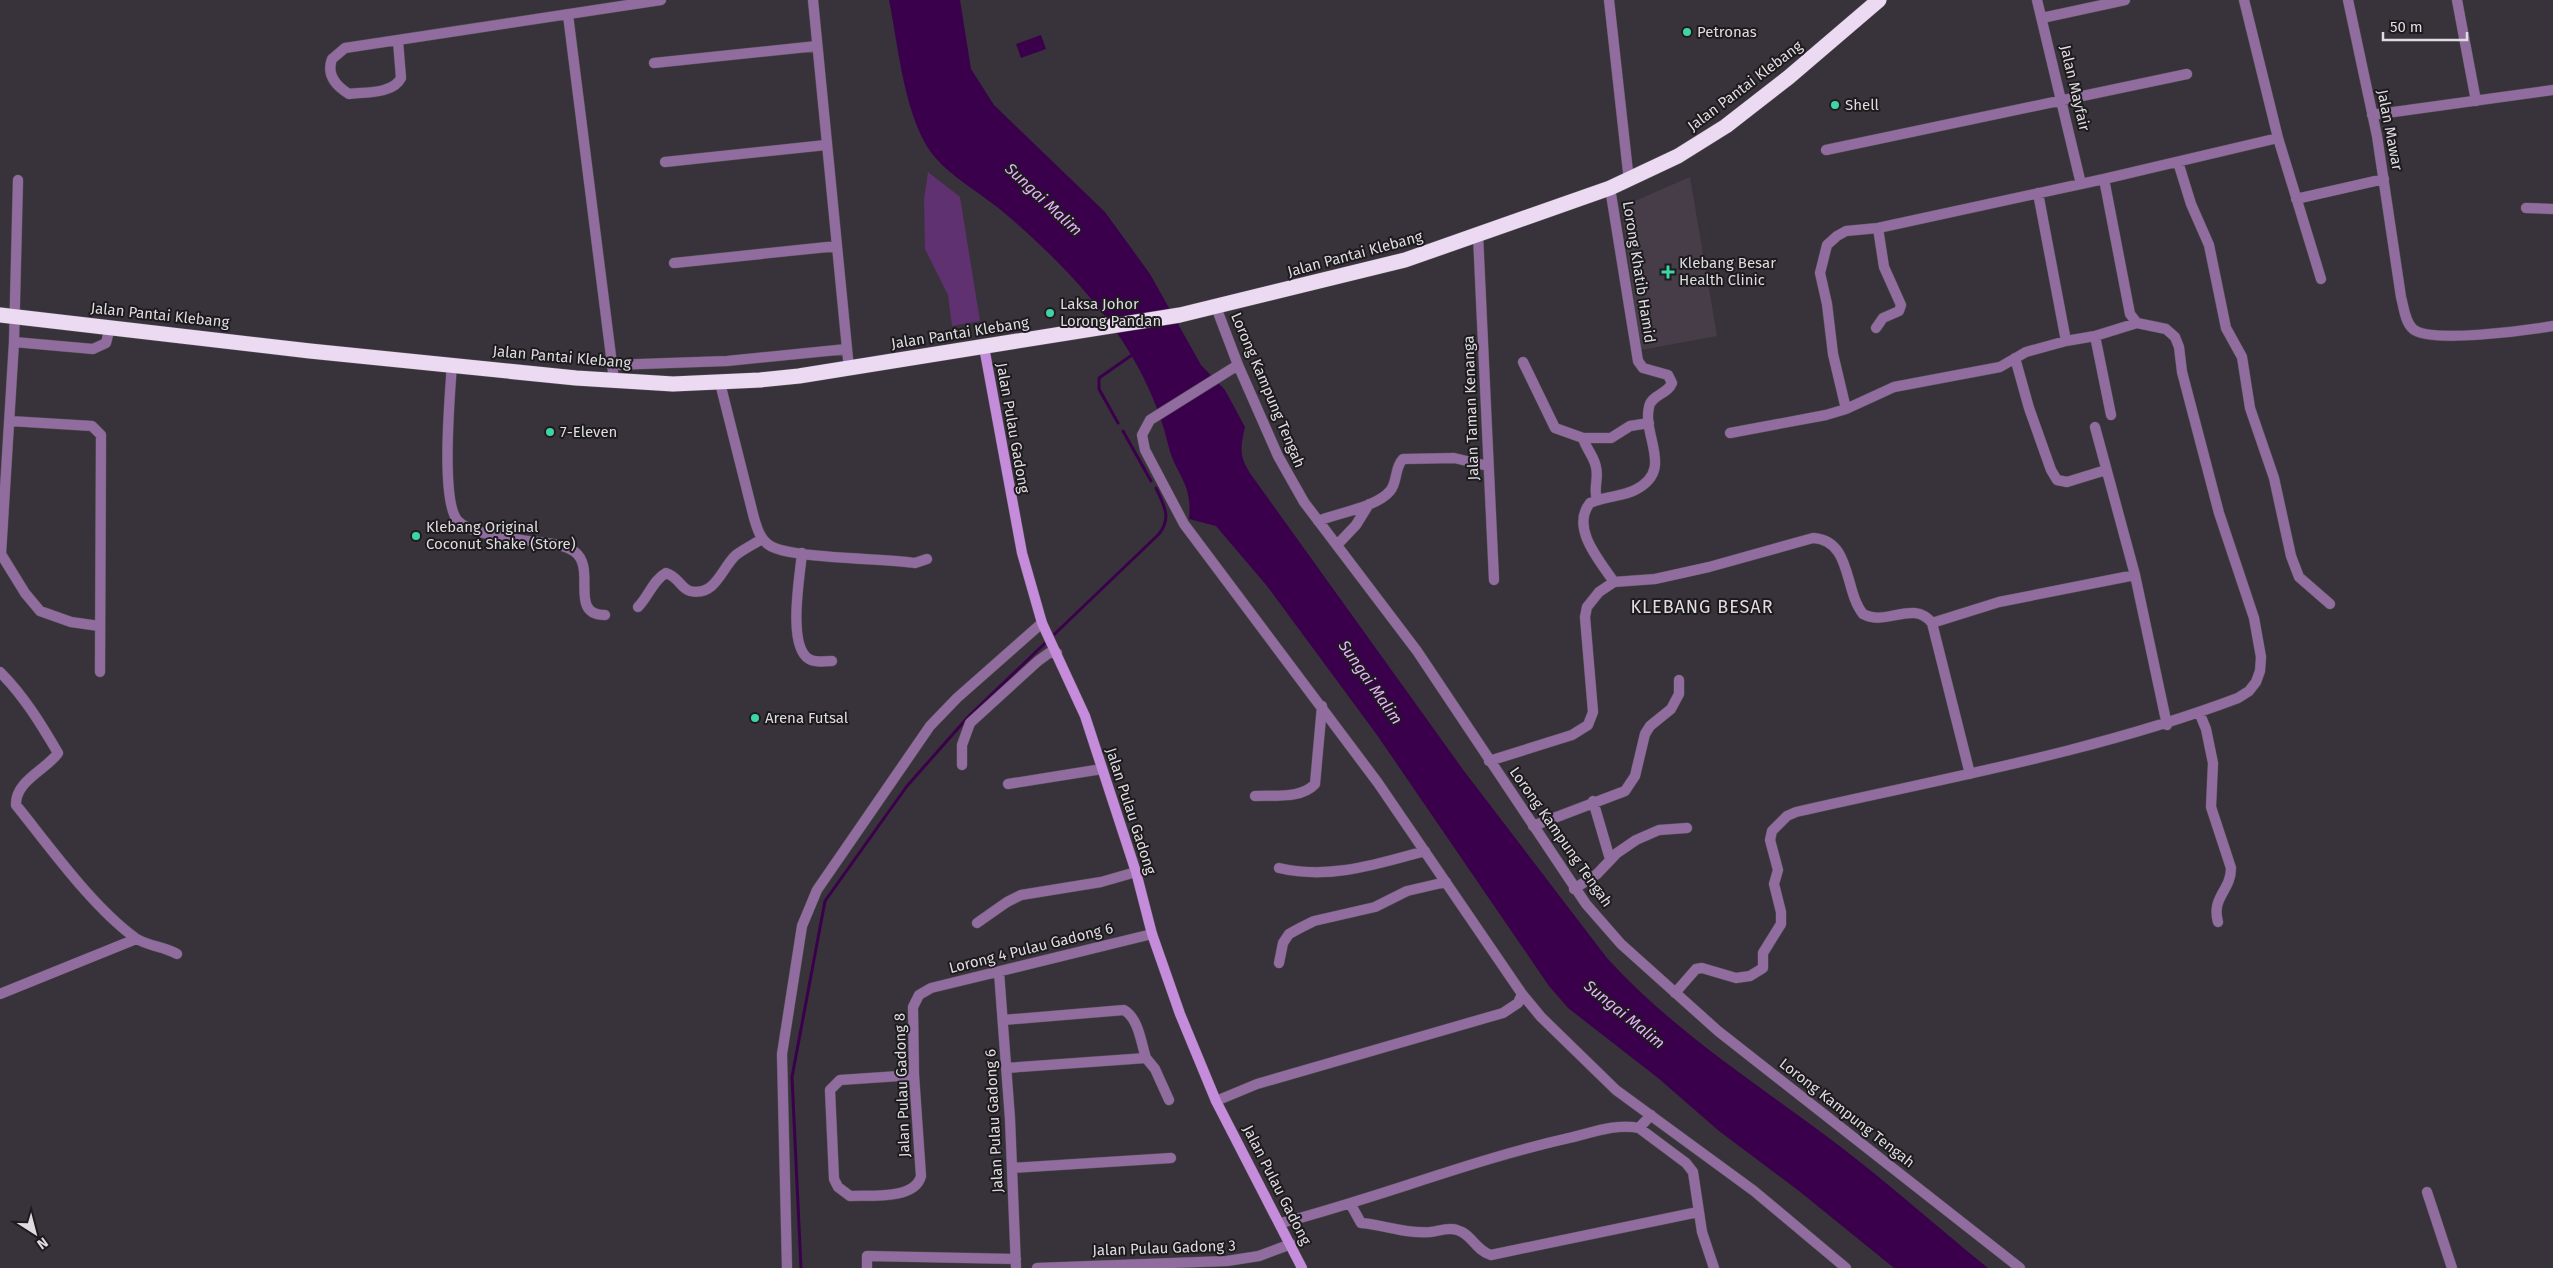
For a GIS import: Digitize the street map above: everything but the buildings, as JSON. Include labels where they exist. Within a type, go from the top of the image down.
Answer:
[{"type":"highway","name":"Jalan Pantai Klebang","points":[[8,316],[310,351],[673,384],[760,380],[849,369],[1180,315],[1405,260],[1629,180],[1678,156],[1726,126],[1789,78],[1879,0]]},
{"type":"main road","name":"Jalan Pulau Gadong","points":[[984,347],[1022,553],[1044,626],[1085,716],[1136,872],[1152,934],[1180,1014],[1216,1101],[1281,1223],[1302,1268]]},
{"type":"street","points":[[398,41],[401,78],[396,85],[386,89],[349,94],[332,78],[330,65],[340,50],[661,0]]},
{"type":"street","points":[[813,0],[849,369]]},
{"type":"street","points":[[1609,0],[1629,180]]},
{"type":"street","name":"Jalan Mayfair","points":[[2037,0],[2063,100],[2081,184]]},
{"type":"street","points":[[2042,18],[2125,0]]},
{"type":"street","points":[[2244,0],[2278,138],[2321,279]]},
{"type":"street","name":"Jalan Mawar","points":[[2348,0],[2384,179],[2407,320],[2413,329],[2428,335],[2516,333],[2553,326]]},
{"type":"street","points":[[2457,0],[2476,101]]},
{"type":"street","points":[[568,15],[614,380]]},
{"type":"street","points":[[654,63],[818,46]]},
{"type":"street","points":[[1826,150],[2187,74]]},
{"type":"street","points":[[2372,115],[2553,90]]},
{"type":"street","points":[[1846,409],[1833,354],[1827,304],[1820,273],[1828,245],[1837,236],[1846,231],[1878,228],[2104,179],[2278,138]]},
{"type":"street","points":[[665,162],[826,146]]},
{"type":"street","points":[[2178,162],[2208,245],[2226,328],[2242,357],[2250,408],[2274,478],[2291,556],[2299,577],[2330,604]]},
{"type":"street","points":[[2104,179],[2130,314],[2137,323]]},
{"type":"street","points":[[2296,198],[2384,179]]},
{"type":"street","points":[[18,180],[8,316],[14,342],[2,554],[25,593],[40,610],[71,622],[99,626]]},
{"type":"street","name":"Lorong Khatib Hamid","points":[[1610,188],[1638,361],[1647,370],[1668,375],[1672,383],[1666,392],[1650,403],[1649,423]]},
{"type":"street","points":[[2038,193],[2066,341]]},
{"type":"street","points":[[2526,208],[2553,209]]},
{"type":"street","points":[[1876,328],[1883,318],[1900,311],[1901,305],[1884,267],[1878,228]]},
{"type":"street","name":"Jalan Taman Kenanga","points":[[1478,235],[1494,580]]},
{"type":"street","points":[[674,263],[837,246]]},
{"type":"street","name":"Lorong Kampung Tengah","points":[[1216,307],[1238,365],[1288,477],[1318,520],[1417,651],[1574,889],[1621,944],[1718,1031],[2020,1268]]},
{"type":"street","points":[[1675,994],[1696,969],[1702,968],[1736,978],[1750,976],[1763,968],[1763,952],[1781,924],[1781,912],[1774,884],[1778,870],[1770,840],[1772,831],[1787,816],[1796,812],[2064,753],[2167,725],[2238,698],[2249,691],[2256,682],[2261,657],[2254,618],[2230,550],[2184,379],[2179,347],[2174,337],[2166,329],[2137,323],[2095,336],[2066,341],[2026,352],[2000,367],[1894,387],[1846,409],[1730,433]]},
{"type":"street","points":[[14,342],[93,349],[106,343],[110,327]]},
{"type":"street","points":[[2095,336],[2111,415]]},
{"type":"street","points":[[612,365],[727,361],[847,349]]},
{"type":"street","points":[[2015,358],[2029,408],[2051,470],[2057,480],[2067,482],[2106,470]]},
{"type":"street","points":[[1523,362],[1555,428],[1583,438],[1611,438],[1630,426],[1649,423],[1655,456],[1652,475],[1646,483],[1636,490],[1597,500],[1586,508],[1584,515],[1585,532],[1592,551],[1614,582]]},
{"type":"street","points":[[452,364],[448,486],[452,511],[458,521],[467,528],[522,541],[560,546],[574,552],[581,559],[585,568],[583,597],[586,606],[596,615],[605,615]]},
{"type":"street","points":[[1238,365],[1150,420],[1144,428],[1143,442],[1151,463],[1184,524],[1322,706],[1425,851],[1522,994],[1616,1090],[1754,1191],[1846,1268]]},
{"type":"street","points":[[720,383],[754,518],[762,538],[774,548],[802,553],[915,562],[927,559]]},
{"type":"street","points":[[10,421],[92,426],[101,435],[100,672]]},
{"type":"street","points":[[2095,427],[2135,575],[2167,725]]},
{"type":"street","points":[[1583,438],[1586,448],[1596,464],[1597,479],[1594,491],[1597,500]]},
{"type":"street","points":[[1318,520],[1369,504],[1384,497],[1395,483],[1398,464],[1403,459],[1454,458],[1488,466]]},
{"type":"street","points":[[1337,545],[1356,526],[1369,504]]},
{"type":"street","points":[[638,607],[646,599],[658,577],[666,573],[678,578],[686,589],[692,591],[709,587],[718,581],[735,556],[762,538]]},
{"type":"street","points":[[1489,761],[1572,735],[1588,725],[1593,712],[1585,629],[1587,607],[1599,592],[1614,582],[1655,579],[1709,567],[1813,538],[1822,538],[1838,550],[1855,601],[1863,614],[1878,618],[1915,612],[1922,613],[1932,623],[1970,774]]},
{"type":"street","points":[[802,553],[797,619],[798,645],[802,653],[809,660],[832,661]]},
{"type":"street","points":[[1932,623],[1999,602],[2135,575]]},
{"type":"street","points":[[787,1268],[782,1054],[798,945],[808,907],[816,890],[930,726],[957,698],[1044,626]]},
{"type":"street","points":[[962,765],[962,745],[970,723],[1055,648]]},
{"type":"street","points":[[0,672],[14,687],[42,725],[58,753],[52,761],[24,785],[16,796],[16,804],[114,920],[136,939],[168,948],[177,954]]},
{"type":"street","points":[[1533,826],[1625,791],[1632,784],[1645,734],[1650,726],[1672,709],[1679,694],[1679,680]]},
{"type":"street","points":[[1255,796],[1301,794],[1315,784],[1322,706]]},
{"type":"street","points":[[2199,712],[2206,730],[2213,763],[2211,807],[2231,868],[2231,879],[2216,906],[2218,922]]},
{"type":"street","points":[[1008,784],[1102,769]]},
{"type":"street","points":[[1593,802],[1610,859]]},
{"type":"street","points":[[1574,889],[1597,874],[1610,859],[1636,840],[1659,830],[1687,828]]},
{"type":"street","points":[[1279,868],[1309,873],[1349,871],[1425,851]]},
{"type":"street","points":[[977,922],[1006,902],[1021,896],[1101,882],[1136,872]]},
{"type":"street","points":[[1279,963],[1283,943],[1290,934],[1314,921],[1375,907],[1407,891],[1446,882]]},
{"type":"street","name":"Lorong 4 Pulau Gadong 6","points":[[919,995],[931,988],[1152,934]]},
{"type":"street","points":[[0,994],[136,939]]},
{"type":"street","name":"Jalan Pulau Gadong 6","points":[[999,972],[1012,1168],[1016,1263]]},
{"type":"street","points":[[1216,1101],[1257,1084],[1503,1013],[1518,1003],[1522,994]]},
{"type":"street","name":"Jalan Pulau Gadong 8","points":[[914,1075],[840,1080],[830,1090],[834,1179],[843,1192],[850,1196],[907,1192],[915,1188],[921,1176],[914,1075],[913,1007],[919,995]]},
{"type":"street","points":[[1002,1020],[1124,1010],[1129,1013],[1135,1023],[1146,1058],[1155,1069],[1169,1100]]},
{"type":"street","points":[[1006,1068],[1146,1058]]},
{"type":"street","points":[[1639,1128],[1651,1115]]},
{"type":"street","points":[[1281,1223],[1351,1205],[1528,1147],[1621,1126],[1639,1128],[1686,1163],[1693,1172],[1698,1212],[1714,1268]]},
{"type":"street","points":[[1012,1168],[1171,1158]]},
{"type":"street","points":[[2427,1192],[2452,1268]]},
{"type":"street","points":[[1351,1205],[1361,1223],[1378,1224],[1406,1232],[1458,1230],[1467,1235],[1482,1252],[1491,1255],[1698,1212]]},
{"type":"street","name":"Jalan Pulau Gadong 3","points":[[1037,1268],[1229,1264],[1259,1256],[1291,1244]]},
{"type":"street","points":[[867,1268],[867,1256],[940,1263],[1016,1263]]},
{"type":"shaded area","points":[[928,172],[960,197],[980,321],[952,326],[948,295],[925,249],[924,200]]},
{"type":"shaded area","name":"Klebang Besar Health Clinic","points":[[1690,177],[1717,336],[1641,350],[1621,207]]},
{"type":"water","name":"Sungai Malim","points":[[889,0],[960,0],[971,69],[994,105],[1105,212],[1150,274],[1201,365],[1225,390],[1245,427],[1242,453],[1252,476],[1464,771],[1607,958],[1659,1009],[1715,1055],[1853,1156],[1988,1268],[1894,1268],[1799,1191],[1719,1131],[1658,1078],[1568,1008],[1549,986],[1377,735],[1267,586],[1216,526],[1189,519],[1190,506],[1186,487],[1171,455],[1157,409],[1143,376],[1125,344],[1104,315],[1056,260],[1002,211],[950,172],[940,163],[925,143],[911,110],[906,92]]},
{"type":"water","points":[[1041,35],[1046,49],[1021,58],[1016,44]]},
{"type":"waterway","points":[[1118,423],[1099,389],[1099,378],[1132,355]]},
{"type":"waterway","points":[[1123,431],[1151,481]]},
{"type":"waterway","points":[[801,1268],[792,1077],[825,901],[907,786],[969,716],[1159,534],[1166,517],[1164,506],[1156,488]]},
{"type":"place","name":"Petronas","points":[[1687,32]]},
{"type":"place","name":"Shell","points":[[1835,105]]},
{"type":"place","name":"Klebang Besar Health Clinic","points":[[1668,272]]},
{"type":"place","name":"Laksa Johor Lorong Pandan","points":[[1050,313]]},
{"type":"place","name":"7-Eleven","points":[[550,432]]},
{"type":"place","name":"Klebang Original Coconut Shake (Store)","points":[[416,536]]},
{"type":"place","name":"Arena Futsal","points":[[755,718]]},
{"type":"district","name":"KLEBANG BESAR","points":[[1702,607]]}]
